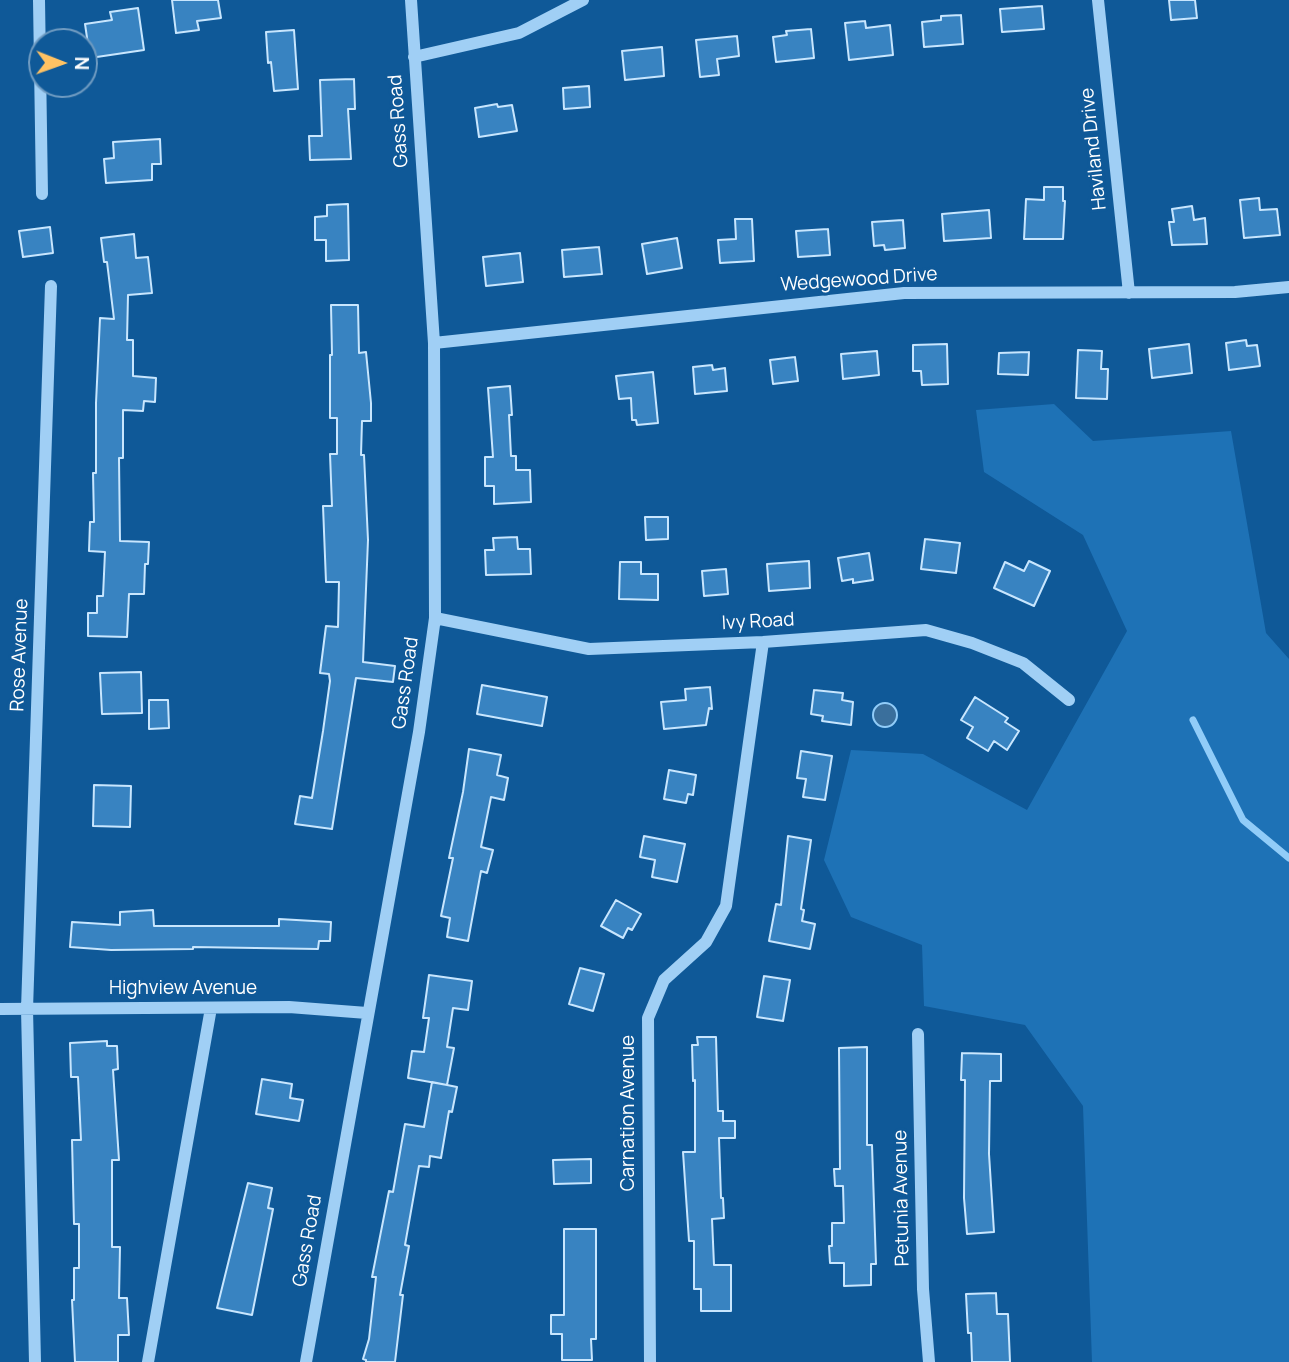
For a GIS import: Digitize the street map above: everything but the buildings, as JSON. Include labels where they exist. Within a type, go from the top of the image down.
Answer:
[{"type":"street","points":[[39,0],[42,194]]},
{"type":"street","name":"Gass Road","points":[[306,1362],[419,732],[435,618],[433,343],[411,0]]},
{"type":"street","points":[[414,57],[519,33],[583,0]]},
{"type":"street","name":"Haviland Drive","points":[[1098,0],[1129,293]]},
{"type":"street","name":"Rose Avenue","points":[[35,1362],[27,1009],[51,286]]},
{"type":"street","name":"Wedgewood Drive","points":[[433,343],[904,293],[1235,292],[1289,287]]},
{"type":"street","name":"Ivy Road","points":[[435,618],[589,649],[763,642],[926,630],[972,643],[1023,663],[1069,699]]},
{"type":"street","name":"Carnation Avenue","points":[[650,1362],[648,1018],[664,981],[706,942],[726,906],[763,642]]},
{"type":"street","name":"Highview Avenue","points":[[0,1009],[289,1007],[367,1013]]},
{"type":"street","points":[[148,1362],[211,1008]]},
{"type":"street","name":"Petunia Avenue","points":[[918,1034],[923,1289],[929,1362]]},
{"type":"shaded area","points":[[1054,404],[1093,441],[1231,431],[1266,633],[1289,659],[1289,1362],[1092,1362],[1083,1106],[1025,1025],[924,1006],[922,945],[851,917],[824,860],[851,750],[923,754],[1027,810],[1127,631],[1083,535],[984,472],[976,410]]},
{"type":"shaded area","points":[[885,703],[896,710],[897,715],[890,726],[885,727],[874,720],[873,715],[880,704]]},
{"type":"waterway","points":[[1193,720],[1243,820],[1289,858]]}]
